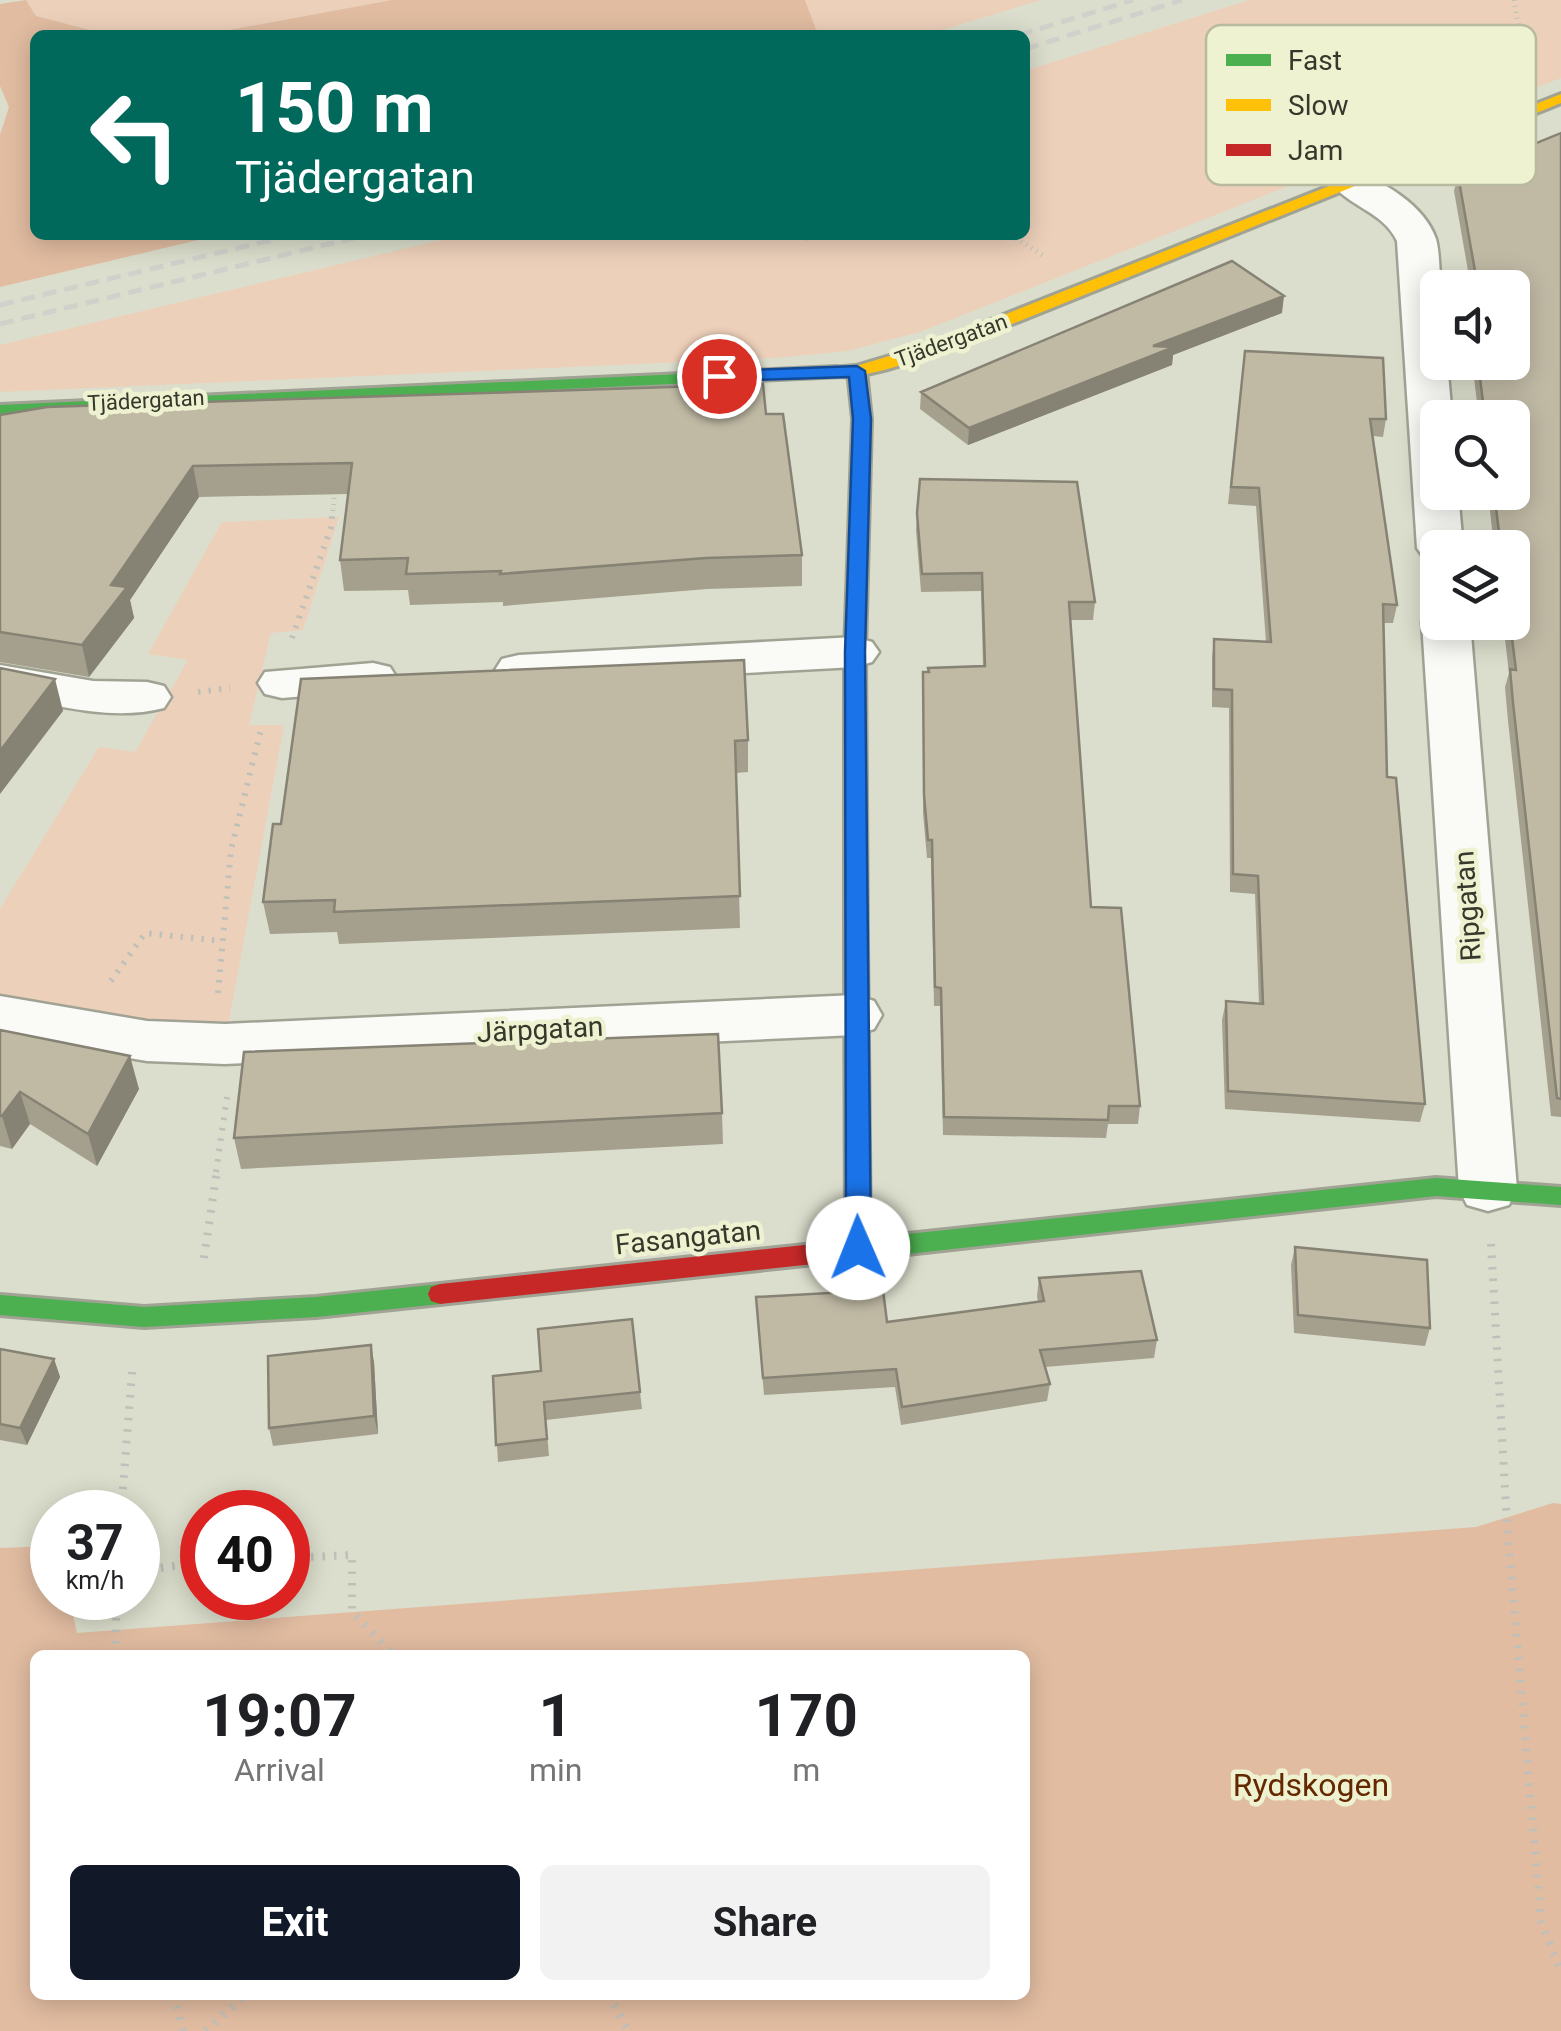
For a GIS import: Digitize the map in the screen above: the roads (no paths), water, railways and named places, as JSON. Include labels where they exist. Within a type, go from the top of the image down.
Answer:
[{"type":"street","name":"Tjädergatan","points":[[1536,108],[1561,98]]},
{"type":"street","name":"Tjädergatan","points":[[0,410],[37,405],[857,371],[939,347],[1343,185]]},
{"type":"street","points":[[1355,185],[1396,211],[1411,225],[1417,242],[1439,530]]},
{"type":"street","points":[[857,371],[862,419],[855,652],[858,1248]]},
{"type":"street","name":"Ripgatan","points":[[1447,640],[1488,1189]]},
{"type":"street","points":[[480,672],[855,652]]},
{"type":"street","points":[[282,683],[420,676]]},
{"type":"street","points":[[0,680],[93,696],[147,698]]},
{"type":"street","name":"Järpgatan","points":[[0,1016],[148,1040],[225,1044],[855,1015]]},
{"type":"street","name":"Fasangatan","points":[[0,1304],[144,1317],[316,1307],[1436,1187],[1561,1196]]},
{"type":"railway","points":[[1030,32],[1133,0]]},
{"type":"railway","points":[[1030,47],[1182,0]]},
{"type":"railway","points":[[0,305],[272,240]]},
{"type":"railway","points":[[0,324],[345,240]]},
{"type":"park label","name":"Rydskogen","points":[[1311,1785]]}]
